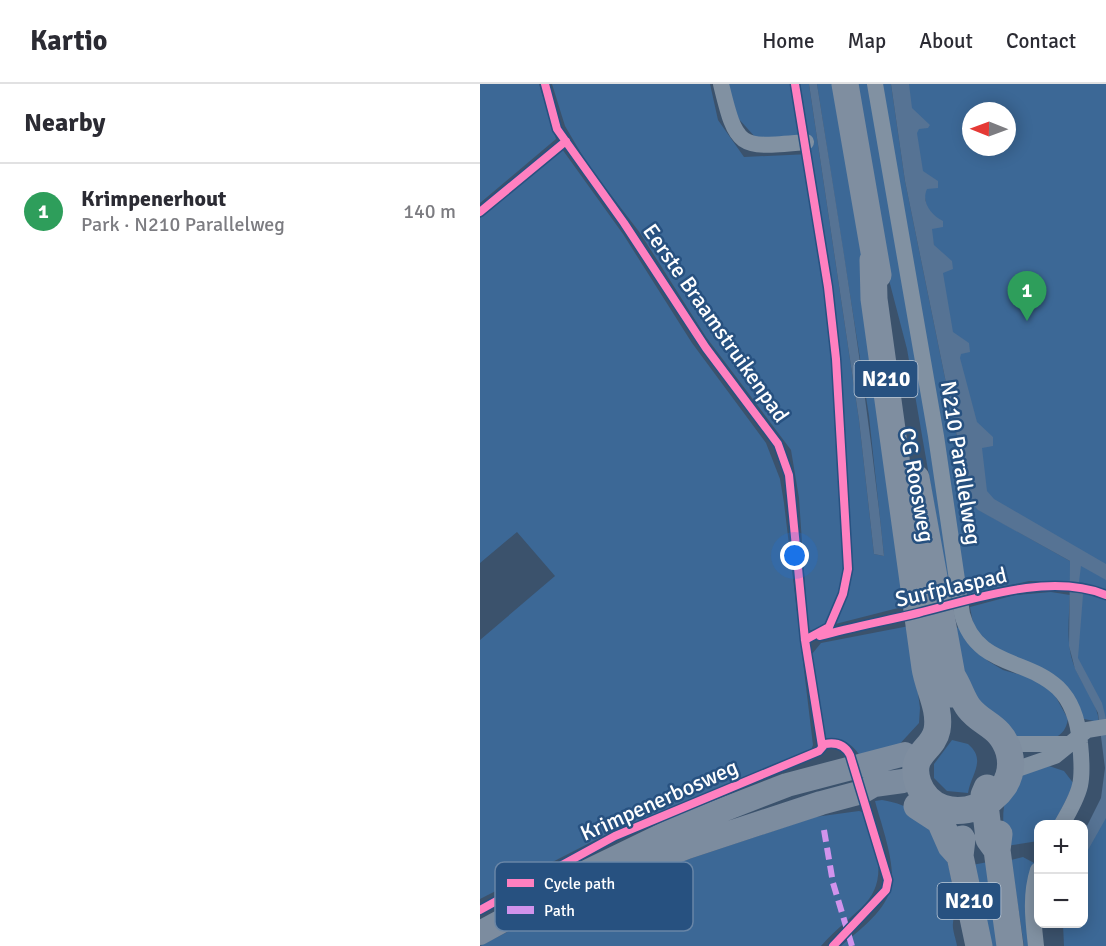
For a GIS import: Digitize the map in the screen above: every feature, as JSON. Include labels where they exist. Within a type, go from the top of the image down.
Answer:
[{"type":"main road","name":"CG Roosweg","points":[[845,84],[873,260],[885,300],[939,677],[948,722]]},
{"type":"main road","name":"CG Roosweg","points":[[939,677],[923,696],[948,722]]},
{"type":"main road","name":"N210","points":[[910,785],[917,762],[948,722],[990,723],[998,744],[997,760],[996,770],[984,795],[990,801],[1000,838],[997,850],[1010,946]]},
{"type":"main road","points":[[948,722],[915,737],[905,754],[915,805],[948,816],[990,801],[1007,781],[1009,772],[1010,762],[998,744]]},
{"type":"main road","name":"Krimpenerbosweg","points":[[607,862],[679,827],[787,785],[905,754]]},
{"type":"main road","name":"Krimpenerbosweg","points":[[646,862],[821,803],[862,792],[874,784],[910,785]]},
{"type":"main road","name":"N210","points":[[948,816],[951,846],[960,856],[979,946]]},
{"type":"main road","name":"Krimpenerbosweg","points":[[480,933],[495,925]]},
{"type":"street","points":[[721,84],[735,133],[746,143],[760,146],[806,142]]},
{"type":"street","name":"N210 Parallelweg","points":[[875,84],[966,629],[991,655],[1040,674],[1054,682],[1066,694],[1079,736],[1083,776],[1081,791],[1065,820]]},
{"type":"street","points":[[998,744],[1079,736],[1106,727]]},
{"type":"street","points":[[1009,772],[1055,756],[1079,736]]},
{"type":"street","points":[[1036,946],[1032,907],[1033,886],[1037,874]]},
{"type":"shaded area","points":[[480,84],[539,84],[556,139],[480,203]]},
{"type":"shaded area","points":[[552,84],[710,84],[718,120],[744,157],[810,154],[808,136],[756,138],[737,117],[728,84],[809,84],[859,420],[874,554],[884,556],[869,416],[817,84],[836,84],[886,403],[905,604],[902,607],[808,631],[799,498],[791,450],[706,337],[640,233],[588,165],[565,126]]},
{"type":"shaded area","points":[[809,84],[817,84],[836,202],[878,497],[884,556],[874,554],[859,420]]},
{"type":"shaded area","points":[[854,84],[870,84],[943,498],[952,590],[949,591],[907,349],[883,257]]},
{"type":"shaded area","points":[[880,84],[891,84],[905,181],[957,437],[967,498],[979,510],[1070,561],[1070,582],[1029,581],[966,595]]},
{"type":"shaded area","points":[[891,84],[909,84],[912,108],[930,125],[928,128],[919,129],[917,133],[923,171],[938,181],[938,188],[927,189],[925,199],[931,212],[943,221],[943,227],[932,229],[934,245],[952,261],[953,269],[943,273],[953,332],[969,343],[970,352],[961,354],[960,358],[977,422],[993,437],[993,446],[982,448],[987,491],[994,499],[1106,564],[1106,580],[1081,566],[1079,582],[1083,595],[1078,658],[1102,703],[1106,719],[1106,818],[1088,850],[1088,824],[1101,798],[1105,768],[1098,713],[1075,669],[1069,646],[1070,561],[978,510],[967,498],[957,437],[905,181]]},
{"type":"shaded area","points":[[904,84],[1106,84],[1106,740],[1097,704],[1076,661],[1078,555],[980,496]]},
{"type":"shaded area","points":[[562,149],[623,234],[692,343],[766,443],[780,479],[784,503],[813,745],[811,750],[801,756],[609,833],[552,862],[495,862],[495,891],[480,899],[480,640],[555,576],[517,532],[480,563],[480,218]]},
{"type":"shaded area","points":[[1051,592],[1070,595],[1068,633],[1070,652],[1076,670],[1096,708],[1099,722],[1084,719],[1075,700],[994,652],[975,634],[970,607],[1015,595]]},
{"type":"shaded area","points":[[909,626],[920,708],[919,723],[896,748],[863,760],[847,742],[830,738],[823,739],[812,654],[821,643]]},
{"type":"shaded area","points":[[960,627],[988,661],[1003,670],[1032,678],[1052,690],[1068,719],[1062,733],[1054,738],[1013,736],[967,690],[956,628]]},
{"type":"shaded area","points":[[952,740],[968,744],[976,756],[976,767],[968,793],[947,791],[934,778],[934,764]]},
{"type":"shaded area","points":[[1049,766],[1064,771],[1074,784],[1056,820],[1034,820],[1034,842],[1006,846],[1003,818],[1009,790],[1022,776]]},
{"type":"shaded area","points":[[882,800],[902,805],[918,814],[930,825],[939,839],[950,872],[955,911],[953,929],[957,946],[841,946],[876,914],[890,891],[892,871],[890,859],[875,801]]},
{"type":"shaded area","points":[[1106,802],[1106,946],[1064,946],[1063,928],[1088,928],[1088,836]]},
{"type":"shaded area","points":[[863,812],[870,823],[878,856],[878,874],[875,888],[869,899],[821,946],[480,946],[509,931],[693,931],[693,862],[680,862],[815,817]]},
{"type":"shaded area","points":[[1023,857],[1034,863],[1034,946],[1024,946],[1011,860]]},
{"type":"shaded area","points":[[988,862],[1002,946],[987,946],[972,865]]},
{"type":"marked path","points":[[824,830],[833,883],[852,946]]},
{"type":"cycle path","name":"Eerste Braamstruikenpad","points":[[545,84],[557,129],[624,223],[706,348],[778,444],[789,475],[805,640],[822,746]]},
{"type":"cycle path","points":[[795,84],[828,287],[836,359],[848,569],[843,594],[829,627],[805,640]]},
{"type":"cycle path","points":[[480,212],[566,141]]},
{"type":"cycle path","name":"Surfplaspad","points":[[820,636],[1012,590],[1061,586],[1106,595]]},
{"type":"cycle path","points":[[568,862],[615,836],[819,751],[825,744],[840,745],[850,755],[888,880],[886,890],[833,946]]},
{"type":"cycle path","points":[[480,910],[495,902]]},
{"type":"place","name":"Krimpenerhout","points":[[1027,321]]}]
